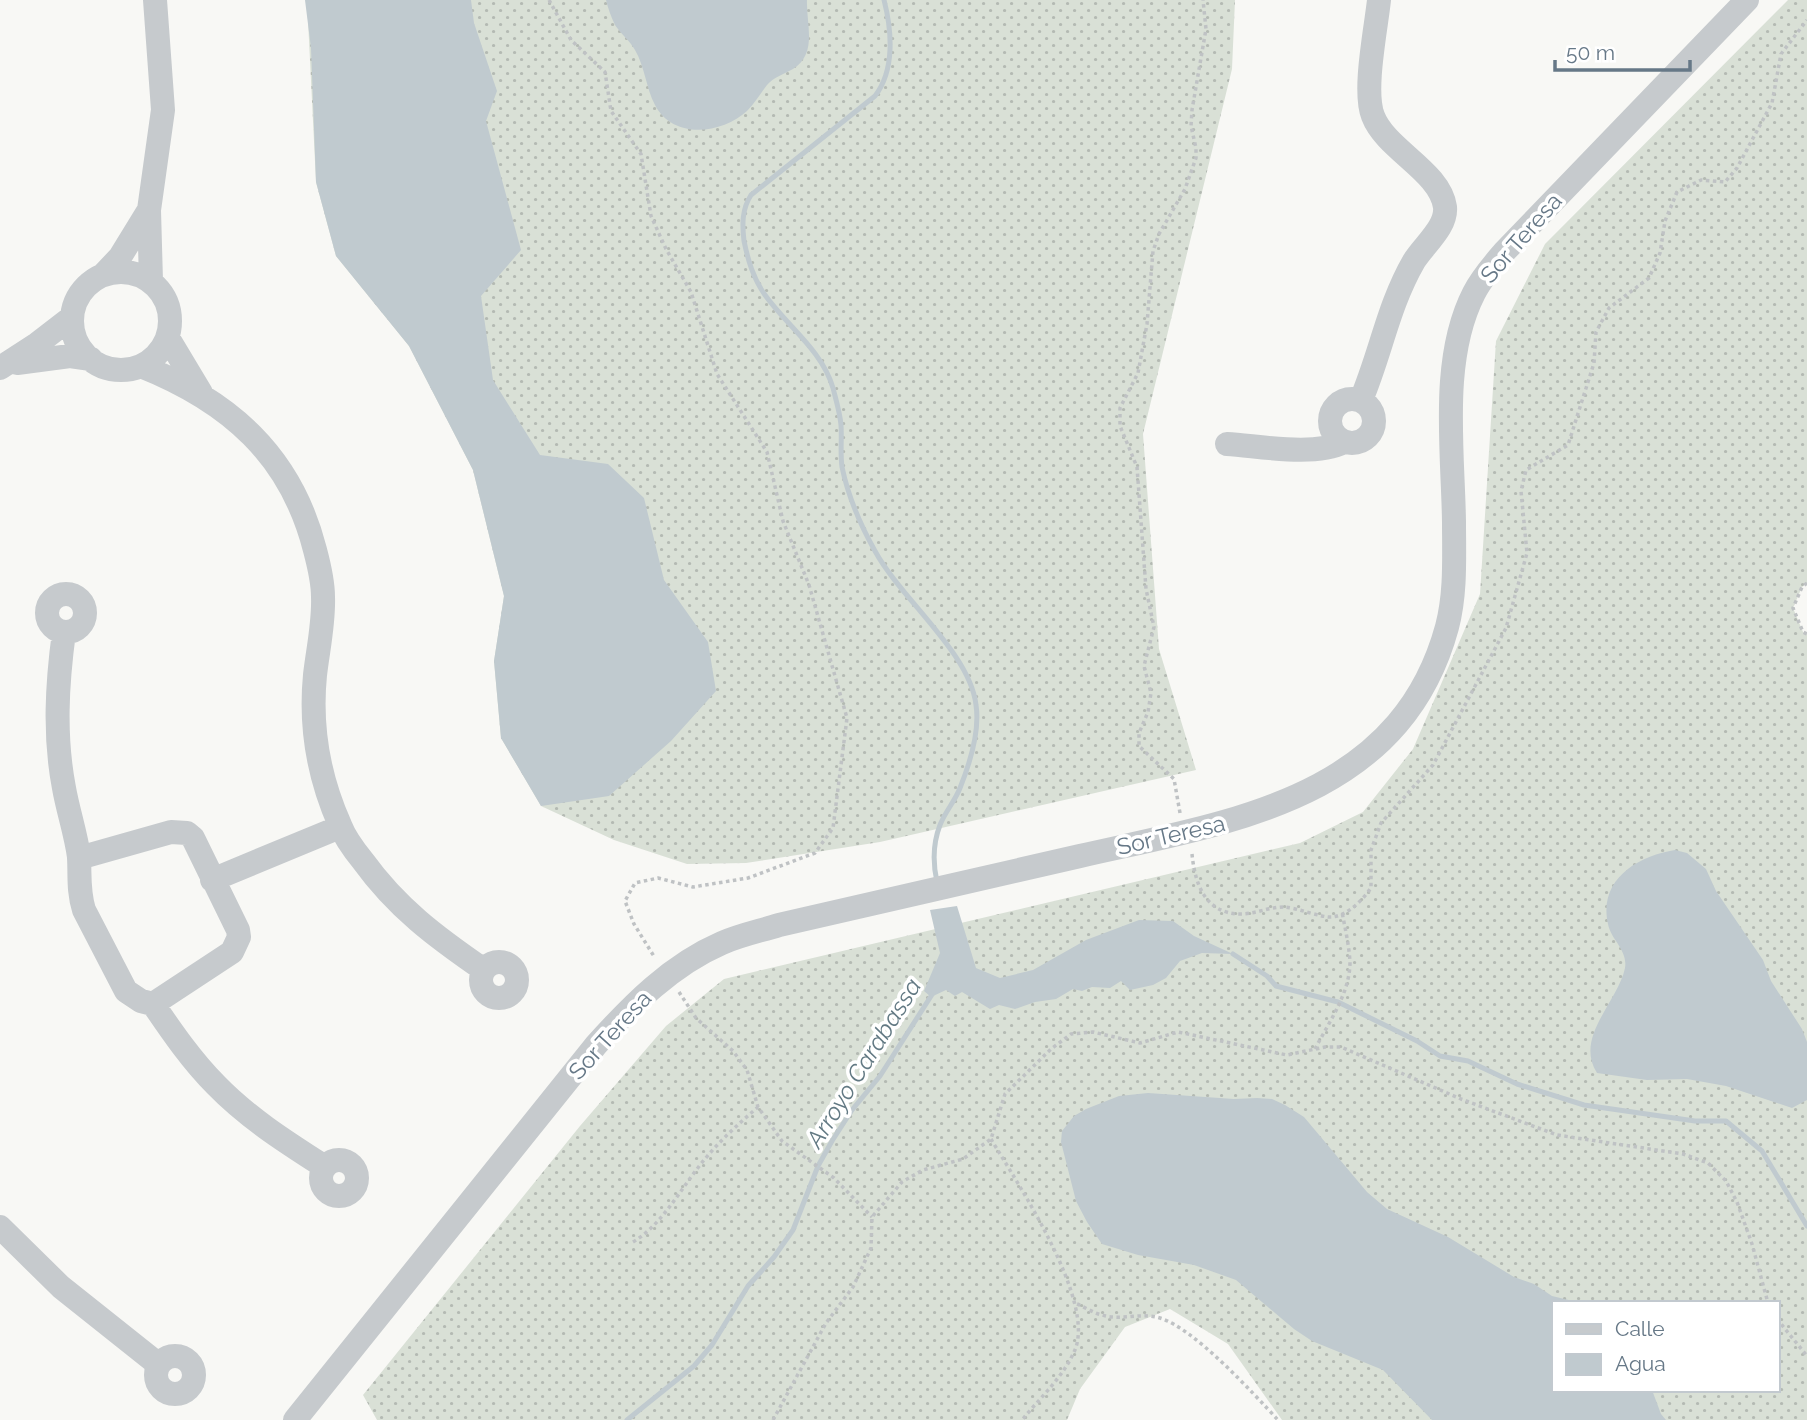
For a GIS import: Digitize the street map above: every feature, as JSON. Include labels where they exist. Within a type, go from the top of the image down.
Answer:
[{"type":"street","points":[[151,281],[149,209],[163,110],[155,0]]},
{"type":"street","points":[[1227,444],[1332,449],[1344,442],[1332,430],[1331,413],[1343,401],[1361,400],[1375,367],[1389,314],[1413,263],[1444,220],[1445,206],[1436,188],[1381,132],[1372,115],[1369,95],[1380,0]]},
{"type":"street","name":"Sor Teresa","points":[[295,1420],[596,1045],[651,988],[698,955],[723,942],[779,925],[1226,823],[1307,793],[1364,757],[1385,737],[1418,694],[1447,627],[1454,556],[1451,375],[1457,336],[1474,292],[1484,276],[1521,234],[1747,0]]},
{"type":"street","points":[[103,275],[120,272],[136,274],[151,281],[162,293],[169,307],[171,322],[168,338],[152,359],[141,366],[115,369],[102,366],[91,359],[80,347],[74,333],[72,317],[75,303],[82,292],[120,257],[149,209]]},
{"type":"street","points":[[5,366],[72,317]]},
{"type":"street","points":[[168,338],[202,394]]},
{"type":"street","points":[[5,366],[70,356],[91,359]]},
{"type":"street","points":[[141,366],[202,394],[244,426],[277,463],[298,500],[311,534],[323,596],[315,677],[315,734],[320,766],[341,827],[379,883],[403,909],[432,934],[484,970]]},
{"type":"street","points":[[64,632],[58,677],[59,753],[63,786],[79,858],[80,897],[85,910],[126,991],[141,1001],[153,1004],[191,1057],[222,1091],[280,1138],[325,1167]]},
{"type":"street","points":[[212,880],[341,827]]},
{"type":"street","points":[[79,858],[178,832],[193,838],[239,937],[232,952],[153,1004]]},
{"type":"street","points":[[0,1227],[61,1287],[159,1365]]},
{"type":"path","points":[[549,0],[571,40],[605,72],[611,111],[641,154],[651,216],[691,292],[717,374],[767,452],[783,521],[809,585],[847,718],[833,828],[815,853],[748,878],[707,885],[693,887],[658,878],[635,883],[625,901],[634,924],[657,960]]},
{"type":"path","points":[[1180,814],[1174,779],[1139,746],[1139,733],[1148,712],[1151,693],[1144,666],[1154,627],[1146,589],[1137,467],[1120,426],[1120,408],[1138,373],[1147,324],[1153,251],[1159,234],[1185,189],[1196,158],[1191,126],[1206,29],[1203,0]]},
{"type":"path","points":[[1192,854],[1195,877],[1206,900],[1222,911],[1243,914],[1270,907],[1295,908],[1332,917],[1358,905],[1371,888],[1371,850],[1381,824],[1433,765],[1506,628],[1527,553],[1521,491],[1527,470],[1568,445],[1594,363],[1596,332],[1609,309],[1649,278],[1660,253],[1665,221],[1677,192],[1702,180],[1725,181],[1737,168],[1772,103],[1781,54],[1807,20]]},
{"type":"path","points":[[1807,583],[1801,587],[1793,608],[1803,632],[1807,634]]},
{"type":"path","points":[[1314,1050],[1344,991],[1350,964],[1342,912]]},
{"type":"path","points":[[677,989],[696,1018],[733,1051],[747,1070],[758,1107],[782,1141],[834,1178],[872,1217]]},
{"type":"path","points":[[773,1420],[826,1323],[853,1287],[871,1248],[872,1217],[902,1182],[923,1170],[963,1159],[991,1139],[1005,1094],[1051,1049],[1071,1034],[1093,1032],[1140,1043],[1178,1032],[1287,1055],[1341,1047],[1461,1099],[1557,1135],[1683,1154],[1708,1163],[1726,1181],[1737,1202],[1768,1301]]},
{"type":"path","points":[[633,1242],[652,1229],[698,1167],[727,1134],[758,1107]]},
{"type":"path","points":[[991,1139],[1054,1251],[1076,1303],[1080,1329],[1075,1352],[1022,1420]]},
{"type":"path","points":[[1076,1303],[1102,1315],[1161,1318],[1182,1328],[1247,1387],[1278,1420]]},
{"type":"path","points":[[1779,1322],[1807,1356]]},
{"type":"shaded area","points":[[307,0],[1235,0],[1232,69],[1143,434],[1159,649],[1196,770],[880,842],[746,863],[687,864],[614,840],[541,806],[501,738],[494,661],[504,596],[473,470],[409,346],[336,256],[316,182]]},
{"type":"shaded area","points":[[1788,0],[1807,0],[1807,583],[1802,587],[1793,608],[1803,632],[1807,634],[1807,1420],[1282,1420],[1228,1344],[1170,1309],[1125,1327],[1080,1389],[1067,1420],[377,1420],[363,1395],[580,1126],[666,1026],[724,979],[1300,843],[1363,812],[1413,749],[1480,594],[1496,341],[1545,244]]},
{"type":"water","points":[[305,0],[471,0],[474,23],[497,91],[486,121],[521,250],[481,296],[493,380],[540,455],[608,464],[644,498],[664,580],[708,642],[716,691],[671,741],[609,796],[541,806],[501,738],[494,661],[504,596],[473,470],[409,346],[336,256],[316,182],[311,48]]},
{"type":"water","points":[[606,0],[807,0],[809,38],[806,55],[793,69],[770,82],[750,108],[737,119],[712,128],[685,128],[673,124],[655,105],[638,57],[615,25]]},
{"type":"water","points":[[1675,850],[1687,853],[1706,869],[1716,891],[1763,960],[1771,981],[1802,1029],[1807,1042],[1807,1100],[1792,1108],[1726,1086],[1687,1079],[1647,1080],[1597,1073],[1591,1060],[1594,1033],[1625,968],[1622,950],[1608,924],[1606,908],[1609,895],[1615,883],[1634,864]]},
{"type":"water","points":[[957,906],[976,968],[1000,978],[1033,970],[1086,940],[1139,920],[1173,921],[1194,936],[1233,954],[1202,953],[1180,961],[1166,978],[1153,985],[1130,990],[1121,981],[1110,988],[1092,987],[1082,991],[1073,989],[1056,999],[1015,1009],[999,1005],[990,1009],[962,992],[955,996],[946,990],[931,997],[924,991],[940,953],[930,910]]},
{"type":"water","points":[[1148,1093],[1257,1098],[1272,1099],[1285,1105],[1304,1117],[1367,1192],[1387,1209],[1448,1237],[1514,1277],[1534,1284],[1552,1296],[1573,1301],[1552,1301],[1552,1392],[1653,1392],[1666,1420],[1432,1420],[1383,1370],[1312,1341],[1236,1280],[1194,1265],[1138,1255],[1102,1244],[1076,1201],[1061,1142],[1062,1131],[1074,1116],[1119,1096]]},
{"type":"waterway","name":"Arroyo Carabassa","points":[[884,0],[889,24],[889,62],[875,96],[751,195],[744,211],[743,229],[749,262],[761,289],[812,350],[828,374],[840,416],[841,461],[845,478],[851,500],[865,531],[887,569],[948,646],[971,685],[977,715],[975,736],[971,758],[960,788],[942,820],[936,839],[934,853],[937,882]]},
{"type":"waterway","points":[[1233,954],[1267,976],[1276,986],[1338,1002],[1417,1041],[1440,1056],[1468,1061],[1517,1084],[1584,1105],[1695,1121],[1726,1121],[1762,1151],[1807,1226]]},
{"type":"waterway","name":"Arroyo Carabassa","points":[[627,1420],[694,1366],[712,1345],[748,1286],[774,1257],[793,1230],[818,1166],[832,1141],[852,1110],[880,1076],[933,993]]}]
